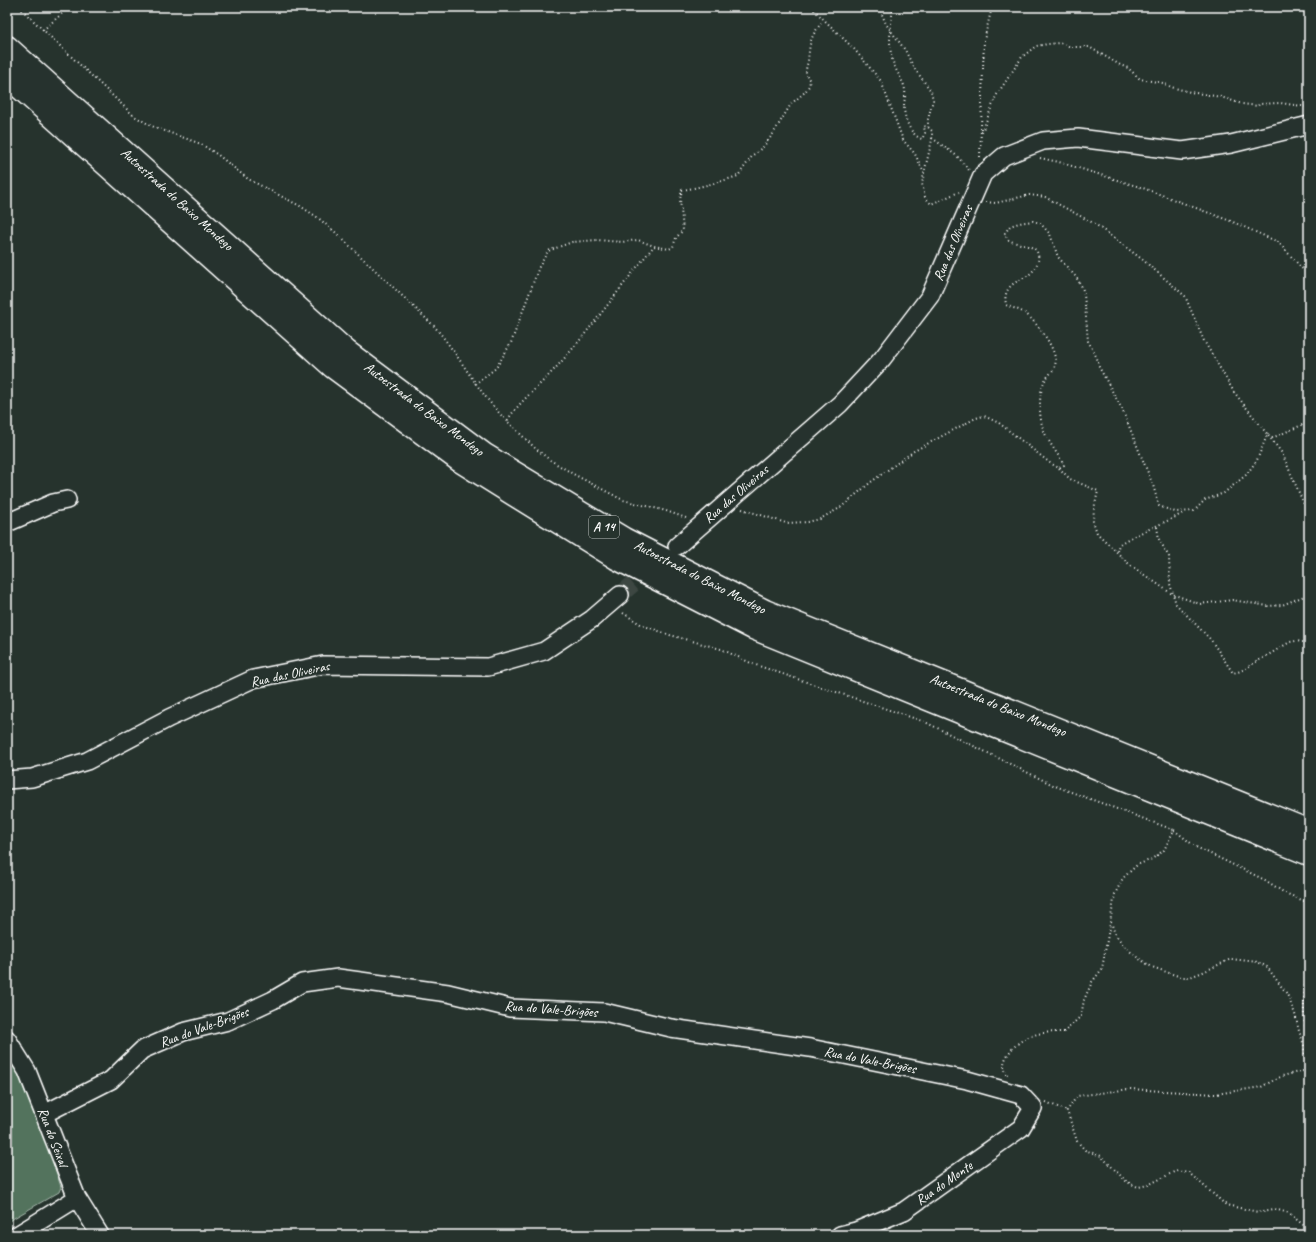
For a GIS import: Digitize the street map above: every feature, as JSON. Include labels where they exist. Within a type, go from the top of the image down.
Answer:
[{"type":"highway","name":"Autoestrada do Baixo Mondego","points":[[7,47],[346,350],[485,455],[624,539],[765,610],[1309,831]]},
{"type":"highway","name":"Autoestrada do Baixo Mondego","points":[[7,76],[333,367],[460,461],[616,558],[753,628],[1309,854]]},
{"type":"street","name":"Rua das Oliveiras","points":[[677,546],[840,404],[882,359],[930,296],[980,179],[1004,156],[1043,141],[1078,138],[1182,151],[1231,144],[1309,125]]},
{"type":"street","points":[[7,523],[53,503],[67,500]]},
{"type":"street","name":"Rua das Oliveiras","points":[[7,780],[32,778],[87,761],[169,718],[253,679],[323,664],[488,667],[544,651],[592,619],[616,599]]},
{"type":"street","name":"Rua do Vale-Brigões","points":[[44,1114],[111,1080],[142,1050],[183,1032],[228,1021],[273,1000],[302,983],[338,978],[448,993],[510,1008],[604,1012],[671,1028],[810,1048],[967,1080],[1021,1095],[1037,1104]]},
{"type":"street","name":"Rua do Seixal","points":[[7,1039],[27,1070],[77,1198],[100,1235]]},
{"type":"street","name":"Rua do Monte","points":[[840,1235],[904,1211],[1022,1128],[1037,1104]]},
{"type":"street","points":[[17,1235],[77,1198]]},
{"type":"path","points":[[19,7],[134,116],[143,122],[201,144],[218,155],[248,179],[300,206],[335,232],[434,326],[448,343],[475,384],[507,421],[550,460],[623,500],[682,516],[698,527]]},
{"type":"path","points":[[43,30],[65,11],[74,7]]},
{"type":"path","points":[[811,7],[823,21],[854,49],[881,81],[904,140],[915,154],[924,173]]},
{"type":"path","points":[[879,7],[891,30],[931,91],[933,100],[928,119],[928,127],[932,131],[932,138],[922,184],[925,197],[931,204],[980,179]]},
{"type":"path","points":[[893,7],[891,30],[894,64],[905,90],[904,106],[912,131],[917,137],[922,139],[925,133],[924,126],[928,127]]},
{"type":"path","points":[[980,179],[984,40],[992,7]]},
{"type":"path","points":[[475,384],[496,368],[511,343],[539,267],[548,251],[572,242],[597,240],[622,242],[638,240],[654,246],[669,249],[673,247],[676,238],[683,230],[680,199],[682,190],[711,185],[716,182],[738,176],[753,155],[763,147],[773,134],[791,104],[805,92],[809,86],[810,81],[805,74],[805,68],[808,61],[809,44],[812,35],[823,21]]},
{"type":"path","points":[[982,132],[996,96],[1022,57],[1036,46],[1060,43],[1071,47],[1089,47],[1128,68],[1140,79],[1163,83],[1171,87],[1190,92],[1221,97],[1242,104],[1258,106],[1259,104],[1280,102],[1309,107]]},
{"type":"path","points":[[932,138],[963,162],[980,179]]},
{"type":"path","points":[[1012,153],[1059,162],[1143,188],[1203,209],[1278,242],[1309,276]]},
{"type":"path","points":[[970,201],[996,203],[1029,195],[1045,197],[1094,224],[1142,260],[1185,296],[1204,341],[1234,392],[1272,438],[1282,453],[1309,516]]},
{"type":"path","points":[[1059,468],[1064,466],[1042,425],[1041,414],[1044,381],[1055,366],[1054,358],[1048,340],[1040,329],[1025,313],[1006,306],[1005,300],[1010,287],[1032,273],[1039,257],[1038,252],[1033,248],[1014,243],[1007,239],[1005,233],[1010,226],[1019,223],[1033,221],[1040,223],[1046,229],[1053,240],[1055,252],[1058,257],[1082,286],[1088,341],[1097,358],[1099,367],[1122,409],[1153,485],[1159,506],[1175,512],[1194,511],[1205,500],[1224,493],[1246,475],[1257,460],[1268,433]]},
{"type":"path","points":[[507,421],[514,409],[550,374],[654,246]]},
{"type":"path","points":[[725,503],[786,523],[808,522],[820,519],[845,505],[871,482],[914,451],[976,418],[984,416],[999,422],[1050,463],[1059,468],[1070,479],[1098,491],[1093,521],[1097,533],[1130,565],[1172,594],[1200,604],[1232,600],[1268,606],[1282,605],[1309,594]]},
{"type":"path","points":[[1272,438],[1309,422]]},
{"type":"path","points":[[1117,551],[1119,546],[1126,540],[1156,527],[1184,512]]},
{"type":"path","points":[[1156,527],[1158,540],[1169,557],[1172,594],[1176,604],[1210,640],[1233,673],[1241,671],[1290,642],[1296,640],[1309,643]]},
{"type":"path","points":[[616,599],[627,616],[642,625],[670,635],[721,648],[754,664],[925,722],[1055,786],[1174,830],[1196,847],[1265,880],[1285,893],[1309,903]]},
{"type":"path","points":[[1012,1081],[1008,1077],[1004,1065],[1008,1054],[1018,1042],[1028,1036],[1047,1032],[1064,1032],[1081,1016],[1084,1000],[1092,982],[1102,969],[1115,894],[1124,878],[1137,865],[1152,859],[1164,850],[1174,830]]},
{"type":"path","points":[[1067,1111],[1077,1096],[1130,1089],[1216,1094],[1261,1087],[1282,1076],[1308,1071],[1304,1045],[1295,1014],[1287,994],[1267,967],[1258,962],[1231,958],[1190,977],[1181,977],[1152,967],[1138,958],[1125,947],[1115,934],[1110,921]]},
{"type":"path","points":[[1309,967],[1305,970],[1302,1008],[1309,1040]]},
{"type":"path","points":[[1037,1104],[1067,1111]]},
{"type":"path","points":[[1067,1111],[1076,1141],[1085,1150],[1101,1156],[1128,1182],[1138,1187],[1148,1185],[1176,1171],[1189,1173],[1226,1205],[1258,1212],[1274,1208],[1289,1213],[1309,1230]]},
{"type":"green space","points":[[8,1056],[28,1084],[61,1187],[59,1192],[7,1222]]},
{"type":"tunnel","points":[[620,595],[654,566]]}]
